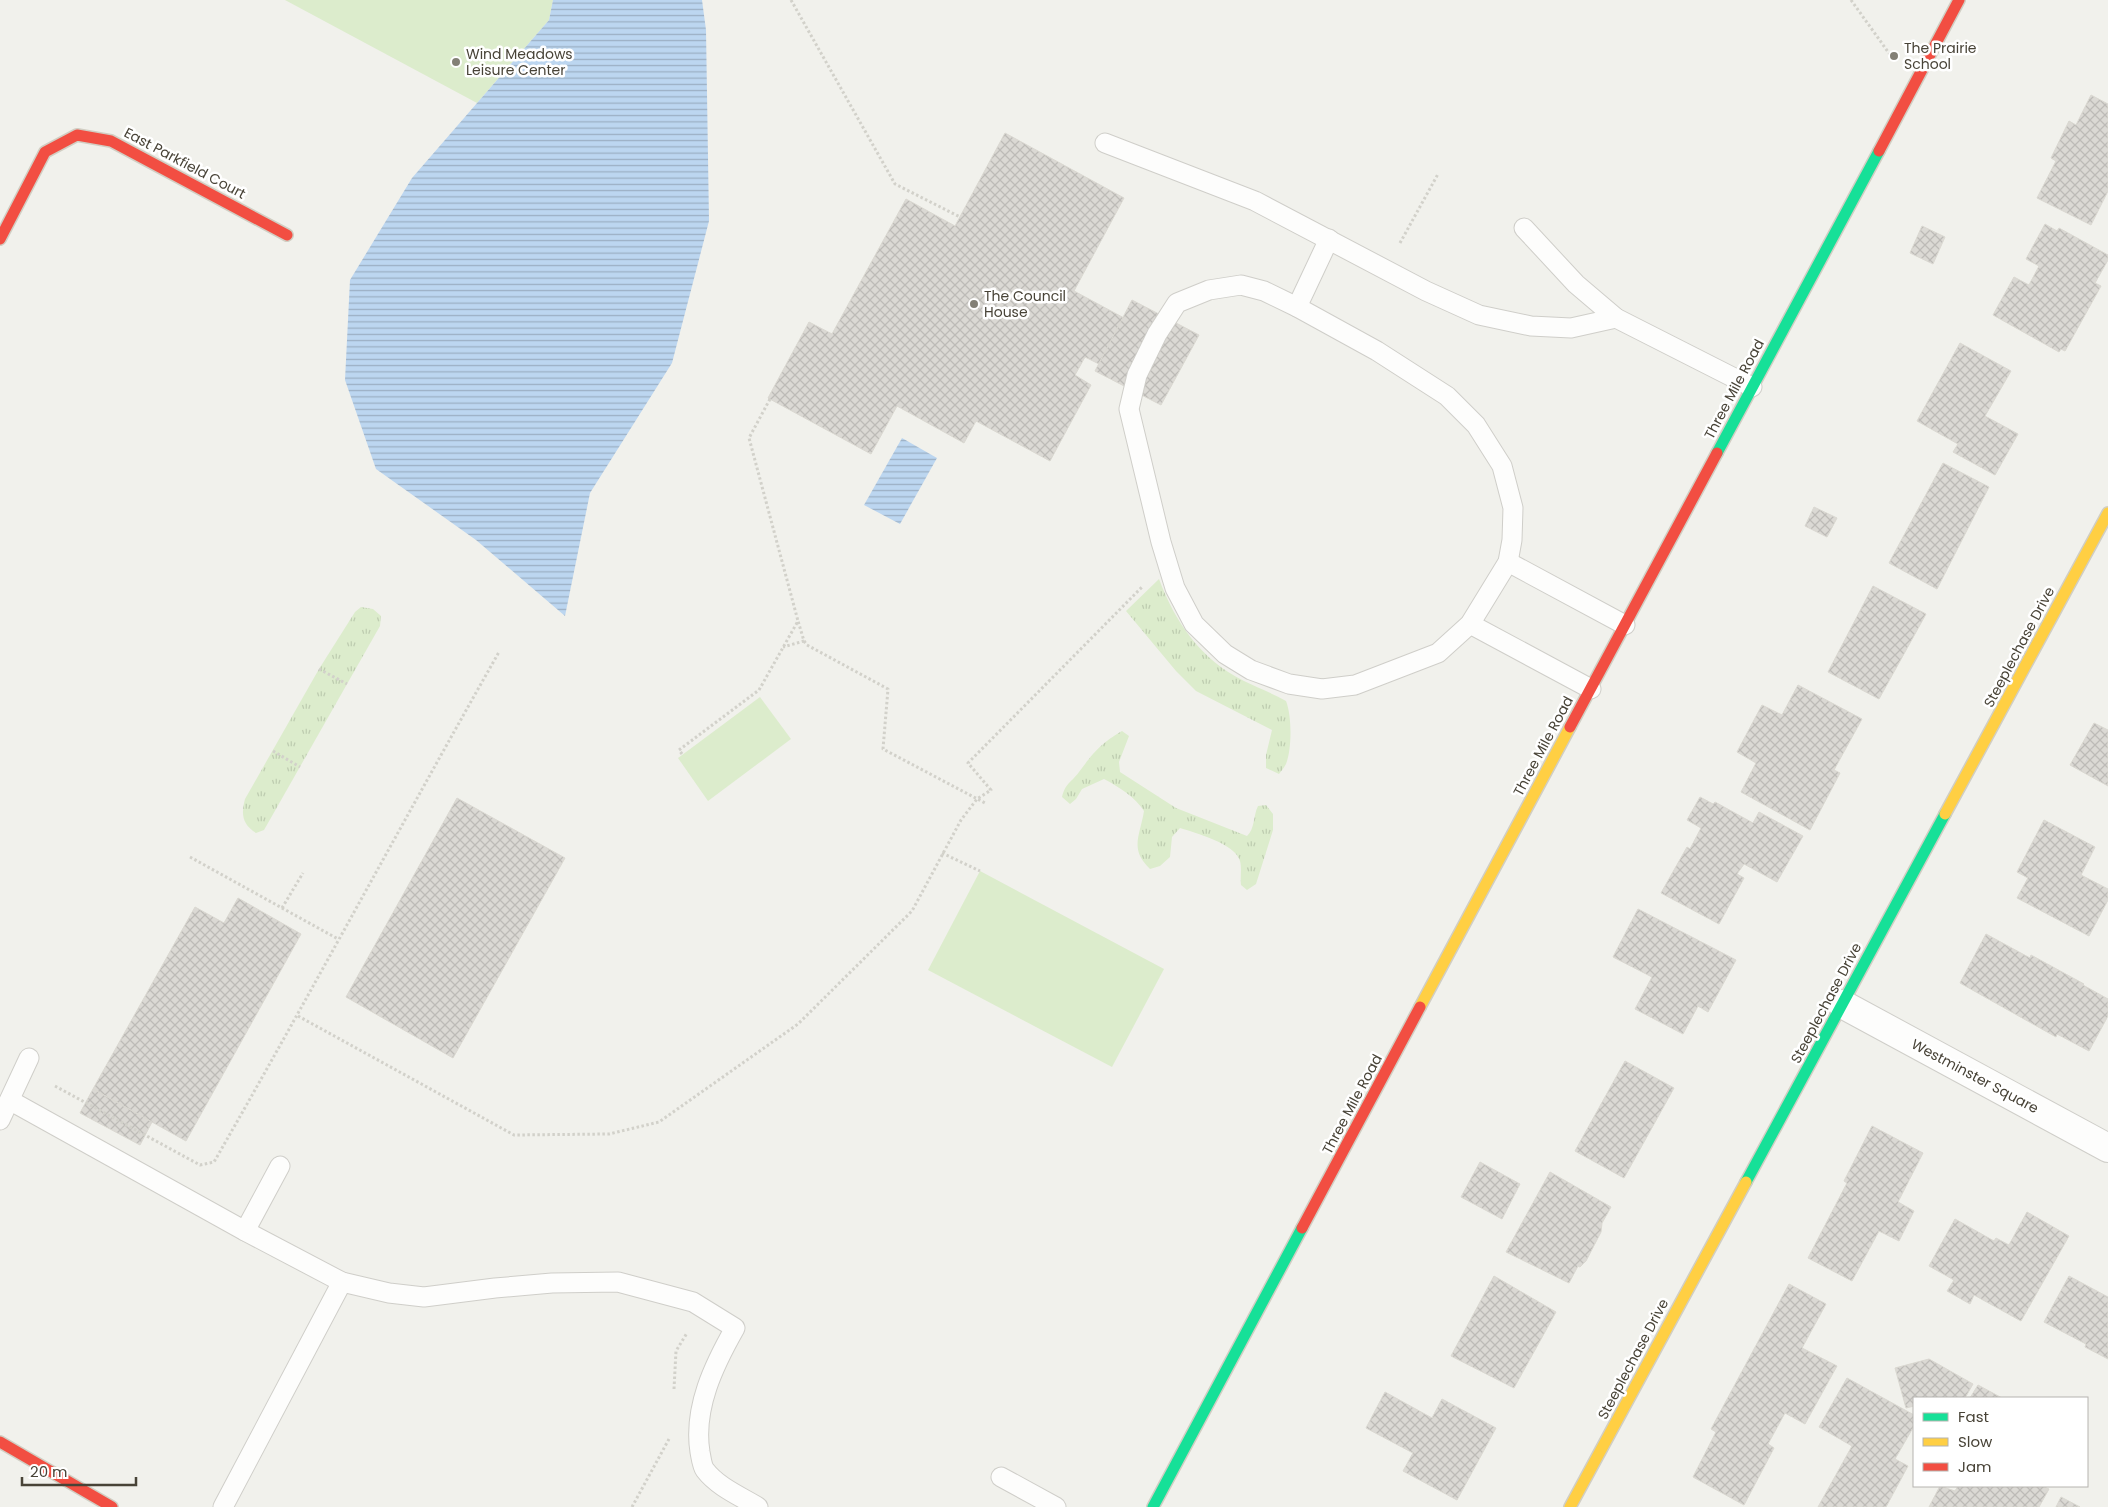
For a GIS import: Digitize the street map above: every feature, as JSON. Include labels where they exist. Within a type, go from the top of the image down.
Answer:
[{"type":"street","name":"Three Mile Road","points":[[1153,1507],[1959,0]]},
{"type":"street","name":"East Parkfield Court","points":[[0,239],[45,152],[77,135],[111,141],[288,235]]},
{"type":"street","name":"Steeplechase Drive","points":[[1570,1507],[2108,513]]},
{"type":"street","name":"Westminster Square","points":[[1842,1004],[2108,1148]]},
{"type":"street","points":[[0,1442],[110,1506]]},
{"type":"lane","points":[[1105,143],[1255,201],[1426,291],[1479,314],[1531,326],[1571,328],[1616,318]]},
{"type":"lane","points":[[1524,228],[1576,284],[1616,318],[1752,387]]},
{"type":"lane","points":[[1297,307],[1329,239]]},
{"type":"lane","points":[[1240,285],[1264,291],[1297,307],[1377,351],[1446,396],[1476,425],[1502,466],[1513,508],[1512,540],[1508,562],[1470,624],[1438,653],[1355,685],[1322,689],[1290,684],[1251,670],[1225,654],[1194,624],[1175,588],[1161,542],[1129,409],[1130,396],[1137,375],[1157,334],[1177,303],[1209,290],[1240,285]]},
{"type":"lane","points":[[1508,562],[1625,625]]},
{"type":"lane","points":[[1470,624],[1590,689]]},
{"type":"lane","points":[[0,1120],[11,1101],[29,1058]]},
{"type":"lane","points":[[11,1101],[245,1231],[342,1282],[389,1293],[424,1297],[552,1283],[618,1282],[693,1302],[735,1328],[719,1355],[704,1395],[698,1439],[704,1468],[722,1486],[758,1507]]},
{"type":"lane","points":[[245,1231],[280,1166]]},
{"type":"lane","points":[[223,1507],[342,1282]]},
{"type":"lane","points":[[1001,1477],[1056,1507]]},
{"type":"path","points":[[790,0],[895,184],[960,217]]},
{"type":"path","points":[[1851,0],[1913,87]]},
{"type":"path","points":[[1385,269],[1438,174]]},
{"type":"path","points":[[770,399],[749,438],[804,641],[807,646],[888,689],[883,749],[985,803]]},
{"type":"path","points":[[682,754],[679,750],[759,690],[798,621]]},
{"type":"path","points":[[783,647],[804,641]]},
{"type":"path","points":[[55,1086],[200,1165],[214,1162],[298,1016],[338,939],[499,652]]},
{"type":"path","points":[[320,669],[347,684]]},
{"type":"path","points":[[273,751],[300,767]]},
{"type":"path","points":[[298,1016],[514,1135],[609,1134],[659,1122],[798,1024],[912,911],[961,820],[978,799]]},
{"type":"path","points":[[942,853],[980,871]]},
{"type":"path","points":[[190,857],[338,939]]},
{"type":"path","points":[[282,908],[303,873]]},
{"type":"path","points":[[673,1398],[676,1351],[701,1307]]},
{"type":"path","points":[[632,1507],[671,1435]]},
{"type":"green space","name":"Wind Meadows Leisure Center","points":[[285,0],[553,0],[549,20],[477,103]]},
{"type":"green space","points":[[1159,579],[1173,610],[1202,651],[1244,681],[1286,701],[1290,724],[1290,741],[1286,764],[1279,774],[1266,768],[1266,755],[1272,730],[1196,691],[1176,671],[1126,611]]},
{"type":"green space","points":[[361,607],[373,609],[381,616],[380,626],[264,830],[256,833],[245,822],[243,809],[245,799],[319,669],[355,612]]},
{"type":"green space","points":[[760,697],[791,739],[708,801],[678,758]]},
{"type":"green space","points":[[1122,731],[1129,736],[1119,762],[1120,772],[1176,808],[1247,836],[1250,833],[1258,806],[1266,805],[1273,814],[1273,830],[1256,884],[1247,890],[1241,885],[1240,861],[1231,849],[1214,840],[1180,828],[1172,837],[1170,857],[1160,866],[1150,869],[1140,855],[1138,848],[1144,811],[1126,793],[1104,779],[1082,789],[1076,799],[1070,804],[1062,797],[1067,785],[1093,754],[1108,740]]},
{"type":"green space","points":[[980,871],[1164,969],[1112,1067],[928,970]]},
{"type":"water","points":[[553,0],[702,0],[706,30],[709,221],[672,363],[590,493],[565,616],[476,540],[376,469],[345,380],[350,280],[412,178],[549,20]]},
{"type":"water","points":[[902,438],[937,458],[900,524],[864,505]]},
{"type":"building","points":[[2091,95],[2108,104],[2108,191],[2091,225],[2037,198],[2056,161],[2051,158],[2069,121],[2076,125]]},
{"type":"building","name":"The Council House","points":[[1005,133],[1124,198],[1074,291],[1124,318],[1099,364],[1085,357],[1075,375],[1091,385],[1050,461],[976,421],[964,443],[897,406],[871,454],[768,398],[809,322],[832,334],[906,199],[955,226]]},
{"type":"building","points":[[2045,224],[2057,231],[2059,228],[2108,255],[2108,260],[2095,283],[2101,286],[2065,351],[2061,349],[2059,352],[1993,315],[2014,277],[2029,285],[2039,266],[2026,259]]},
{"type":"building","points":[[1922,226],[1945,237],[1933,264],[1910,253]]},
{"type":"building","points":[[1132,300],[1199,335],[1161,405],[1095,371]]},
{"type":"building","points":[[1960,343],[2011,371],[1985,416],[2018,434],[1995,475],[1953,452],[1958,444],[1917,421]]},
{"type":"building","points":[[1943,463],[1989,487],[1937,589],[1889,563]]},
{"type":"building","points":[[1814,507],[1837,518],[1827,537],[1805,526]]},
{"type":"building","points":[[1873,586],[1926,614],[1879,699],[1828,672]]},
{"type":"building","points":[[1798,685],[1862,719],[1834,770],[1840,773],[1810,830],[1741,792],[1756,763],[1737,752],[1762,705],[1782,715]]},
{"type":"building","points":[[2094,723],[2108,730],[2108,786],[2070,765]]},
{"type":"building","points":[[1700,797],[1713,804],[1715,802],[1753,823],[1759,812],[1803,836],[1777,882],[1744,864],[1737,874],[1744,878],[1719,924],[1661,893],[1687,847],[1690,849],[1701,828],[1687,820]]},
{"type":"building","points":[[457,798],[565,858],[453,1058],[346,997]]},
{"type":"building","points":[[2044,820],[2095,847],[2081,875],[2108,889],[2108,900],[2089,936],[2017,898],[2028,878],[2017,872]]},
{"type":"building","points":[[238,898],[301,934],[186,1141],[93,1089],[195,907],[224,923]]},
{"type":"building","points":[[1638,909],[1736,960],[1708,1012],[1698,1006],[1683,1034],[1635,1009],[1652,977],[1613,957]]},
{"type":"building","points":[[1986,934],[2030,958],[2031,955],[2108,999],[2108,1016],[2089,1051],[2057,1034],[2056,1037],[1960,983]]},
{"type":"building","points":[[1625,1061],[1674,1088],[1624,1178],[1575,1151]]},
{"type":"building","points":[[93,1089],[152,1122],[140,1145],[80,1113]]},
{"type":"building","points":[[1872,1126],[1923,1153],[1898,1202],[1914,1211],[1899,1241],[1879,1231],[1852,1281],[1808,1258],[1847,1183],[1844,1181]]},
{"type":"building","points":[[1480,1162],[1520,1184],[1502,1219],[1461,1197]]},
{"type":"building","points":[[1550,1172],[1611,1207],[1586,1261],[1580,1267],[1578,1266],[1569,1283],[1506,1252]]},
{"type":"building","points":[[2027,1212],[2069,1236],[2021,1321],[1974,1295],[1970,1304],[1947,1291],[1954,1280],[1929,1266],[1955,1219],[1994,1241],[1996,1238],[2009,1245]]},
{"type":"building","points":[[1494,1276],[1556,1312],[1514,1388],[1451,1356]]},
{"type":"building","points":[[2069,1276],[2108,1297],[2108,1359],[2085,1347],[2086,1344],[2044,1322]]},
{"type":"building","points":[[1789,1284],[1826,1304],[1802,1348],[1837,1366],[1805,1424],[1785,1413],[1768,1444],[1774,1448],[1744,1505],[1693,1477],[1716,1432],[1711,1429]]},
{"type":"building","points":[[1929,1359],[1973,1384],[1966,1397],[1913,1397],[1913,1406],[1906,1408],[1895,1368]]},
{"type":"building","points":[[1847,1378],[1913,1414],[1913,1428],[1895,1459],[1908,1466],[1886,1507],[1818,1507],[1852,1446],[1819,1427]]},
{"type":"building","points":[[1978,1385],[2000,1397],[1971,1397]]},
{"type":"building","points":[[1385,1392],[1432,1418],[1442,1399],[1496,1428],[1457,1500],[1403,1471],[1413,1453],[1366,1428]]},
{"type":"building","points":[[1939,1487],[1955,1491],[1957,1487],[2044,1487],[2049,1489],[2039,1507],[1929,1507]]},
{"type":"building","points":[[2061,1497],[2080,1507],[2056,1507]]},
{"type":"traffic: fast","points":[[1717,453],[1879,151]]},
{"type":"traffic: fast","points":[[1746,1182],[1945,814]]},
{"type":"traffic: fast","points":[[1153,1507],[1302,1228]]},
{"type":"traffic: slow","points":[[1945,814],[2108,513]]},
{"type":"traffic: slow","points":[[1420,1007],[1570,727]]},
{"type":"traffic: slow","points":[[1570,1507],[1746,1182]]},
{"type":"traffic: jam","points":[[1879,151],[1959,0]]},
{"type":"traffic: jam","points":[[0,239],[45,152],[77,135],[111,141],[287,235]]},
{"type":"traffic: jam","points":[[1570,727],[1717,453]]},
{"type":"traffic: jam","points":[[1302,1228],[1420,1007]]},
{"type":"traffic: jam","points":[[0,1442],[112,1507]]},
{"type":"place","name":"The Prairie School","points":[[1894,56]]},
{"type":"place","name":"Wind Meadows Leisure Center","points":[[456,62]]},
{"type":"place","name":"The Council House","points":[[974,304]]}]
